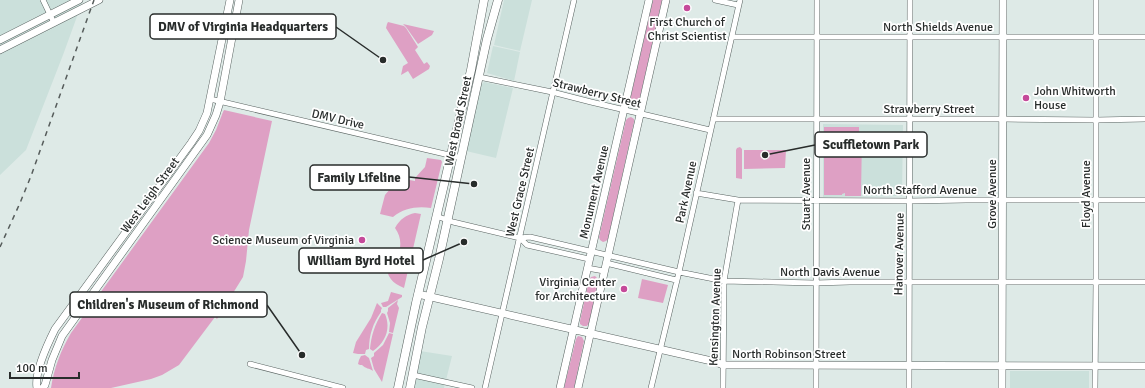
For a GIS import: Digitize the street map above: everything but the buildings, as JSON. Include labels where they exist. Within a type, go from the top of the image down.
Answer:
[{"type":"main road","name":"West Broad Street","points":[[398,388],[418,294],[471,70],[484,0]]},
{"type":"main road","name":"West Broad Street","points":[[410,388],[419,341],[462,158],[467,129],[498,0]]},
{"type":"street","points":[[43,0],[54,23]]},
{"type":"street","points":[[0,40],[79,0]]},
{"type":"street","points":[[0,50],[99,0]]},
{"type":"street","name":"West Leigh Street","points":[[37,388],[37,380],[42,358],[55,329],[191,143],[204,120],[210,99],[230,0]]},
{"type":"street","name":"West Leigh Street","points":[[43,388],[62,336],[199,147],[212,126],[220,102],[239,0]]},
{"type":"street","name":"West Grace Street","points":[[485,388],[574,0]]},
{"type":"street","name":"Monument Avenue","points":[[560,388],[649,0]]},
{"type":"street","points":[[578,388],[666,0]]},
{"type":"street","points":[[716,0],[739,3]]},
{"type":"street","name":"Stuart Avenue","points":[[816,388],[817,0]]},
{"type":"street","name":"Hanover Avenue","points":[[909,388],[908,282],[910,201],[910,0]]},
{"type":"street","name":"Grove Avenue","points":[[1002,388],[1003,0]]},
{"type":"street","name":"Floyd Avenue","points":[[1095,388],[1096,0]]},
{"type":"street","name":"Park Avenue","points":[[651,388],[679,272],[739,3]]},
{"type":"street","name":"North Shields Avenue","points":[[732,37],[1145,37]]},
{"type":"street","name":"Strawberry Street","points":[[479,77],[552,92],[710,130]]},
{"type":"street","name":"DMV Drive","points":[[210,99],[462,158]]},
{"type":"street","name":"Strawberry Street","points":[[713,119],[1145,119]]},
{"type":"street","name":"North Stafford Avenue","points":[[696,193],[738,200],[1145,200]]},
{"type":"street","name":"Kensington Avenue","points":[[723,388],[724,281],[738,200]]},
{"type":"street","name":"North Davis Avenue","points":[[436,216],[520,238],[530,237],[724,281],[816,283],[1145,282]]},
{"type":"street","name":"North Davis Avenue","points":[[520,238],[527,245],[589,260]]},
{"type":"street","points":[[606,263],[676,280]]},
{"type":"street","points":[[587,268],[604,271]]},
{"type":"street","name":"North Robinson Street","points":[[418,294],[661,349],[723,365],[1145,366]]},
{"type":"street","points":[[250,364],[343,388]]},
{"type":"street","points":[[413,375],[472,388]]},
{"type":"shaded area","points":[[0,0],[83,0],[26,150],[0,175]]},
{"type":"shaded area","points":[[504,0],[532,0],[520,51],[494,45]]},
{"type":"shaded area","points":[[653,0],[662,0],[639,102],[637,105],[634,105],[630,100]]},
{"type":"shaded area","points":[[388,22],[404,26],[406,28],[418,47],[415,50],[424,64],[427,62],[430,66],[429,69],[413,79],[408,71],[401,75],[403,66],[408,63],[386,28]]},
{"type":"shaded area","points":[[403,24],[434,31],[432,35],[418,44]]},
{"type":"shaded area","points":[[493,46],[520,52],[514,81],[487,73]]},
{"type":"shaded area","points":[[484,82],[513,88],[496,158],[466,151],[481,85]]},
{"type":"shaded area","points":[[224,110],[272,121],[249,230],[243,277],[217,319],[215,317],[179,365],[162,375],[111,388],[51,388],[58,359],[71,333],[209,143]]},
{"type":"shaded area","points":[[631,117],[634,119],[634,122],[608,239],[603,242],[599,237],[626,120]]},
{"type":"shaded area","points":[[823,124],[903,125],[902,196],[823,197]]},
{"type":"shaded area","points":[[824,127],[859,127],[859,135],[862,135],[861,196],[845,196],[845,193],[842,195],[824,195]]},
{"type":"shaded area","points":[[740,147],[742,149],[742,179],[736,178],[736,150]]},
{"type":"shaded area","points":[[744,150],[786,150],[785,168],[744,169]]},
{"type":"shaded area","points":[[427,158],[441,160],[442,162],[431,208],[411,208],[393,217],[380,214],[385,195],[399,178],[415,181],[415,178],[425,167]]},
{"type":"shaded area","points":[[415,213],[421,214],[404,288],[396,284],[391,279],[386,264],[395,258],[400,248],[400,238],[395,228],[404,218]]},
{"type":"shaded area","points":[[595,276],[598,282],[589,323],[587,326],[583,326],[580,324],[580,321],[589,280],[591,277]]},
{"type":"shaded area","points":[[642,279],[668,285],[663,303],[638,298]]},
{"type":"shaded area","points":[[391,292],[402,295],[402,297],[386,307],[383,307],[381,303],[388,301]]},
{"type":"shaded area","points":[[398,300],[397,304],[399,308],[393,333],[389,332],[390,323],[387,313],[388,308]]},
{"type":"shaded area","points":[[377,303],[382,308],[372,329],[369,349],[366,350],[365,354],[353,353],[356,342],[371,318]]},
{"type":"shaded area","points":[[382,313],[385,314],[387,319],[386,334],[381,343],[373,351],[370,349],[372,335],[377,321]]},
{"type":"shaded area","points":[[389,333],[393,334],[382,382],[374,369],[371,358],[383,345]]},
{"type":"shaded area","points":[[578,336],[582,337],[584,341],[574,388],[564,388],[576,339]]},
{"type":"shaded area","points":[[420,351],[452,356],[444,388],[412,388]]},
{"type":"shaded area","points":[[365,355],[369,358],[373,371],[358,364],[361,356]]},
{"type":"shaded area","points":[[1010,371],[1089,371],[1089,388],[1010,388]]},
{"type":"railway","points":[[0,247],[31,176],[94,0]]},
{"type":"place","name":"First Church of Christ Scientist","points":[[687,8]]},
{"type":"place","name":"DMV of Virginia Headquarters","points":[[383,60]]},
{"type":"place","name":"John Whitworth House","points":[[1026,98]]},
{"type":"place","name":"Scuffletown Park","points":[[765,155]]},
{"type":"place","name":"Family Lifeline","points":[[474,184]]},
{"type":"place","name":"Science Museum of Virginia","points":[[362,240]]},
{"type":"place","name":"William Byrd Hotel","points":[[464,242]]},
{"type":"place","name":"Virginia Center for Architecture","points":[[624,289]]},
{"type":"place","name":"Children's Museum of Richmond","points":[[302,355]]}]
